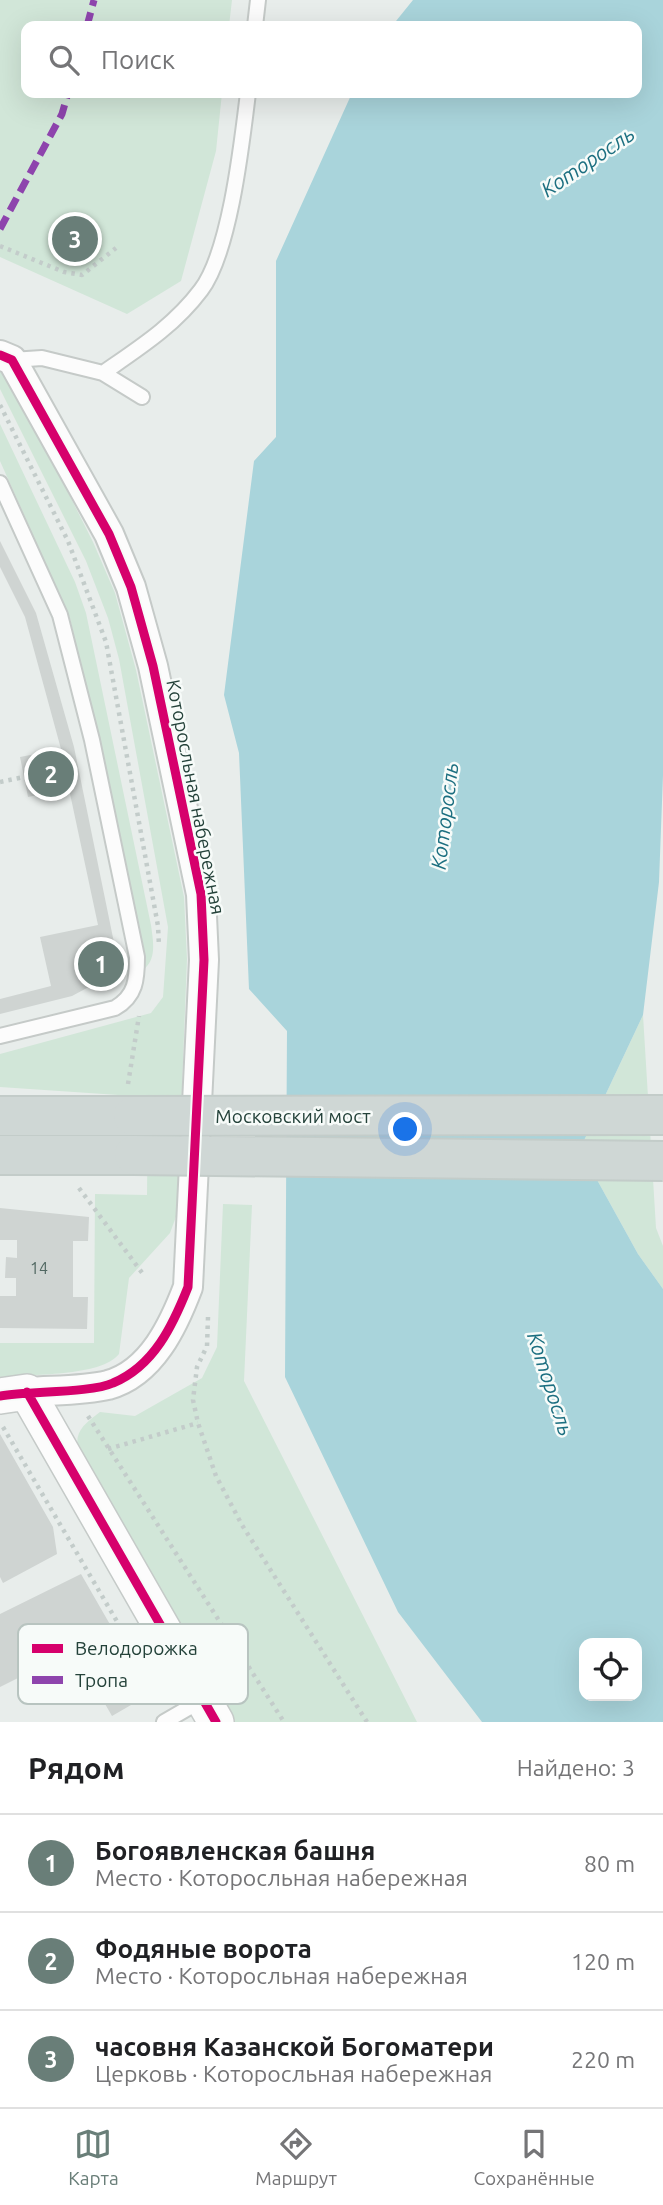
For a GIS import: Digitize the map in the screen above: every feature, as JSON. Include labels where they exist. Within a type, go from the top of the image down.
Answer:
[{"type":"main road","name":"Московский мост","points":[[0,1116],[130,1104],[663,1115]]},
{"type":"main road","name":"Московский мост","points":[[0,1155],[663,1161]]},
{"type":"street","name":"Которосльная набережная","points":[[6,357],[109,534],[131,587],[153,666],[201,894],[204,960],[188,1287],[173,1325],[145,1361],[112,1384],[14,1394]]},
{"type":"street","points":[[14,1394],[139,1624]]},
{"type":"lane","points":[[256,21],[258,0]]},
{"type":"lane","points":[[103,373],[166,329],[203,289],[218,258],[240,156],[247,98]]},
{"type":"lane","points":[[6,357],[42,358],[103,373],[142,397]]},
{"type":"lane","points":[[0,483],[60,615],[92,740],[137,957],[132,994],[124,1003],[115,1008],[0,1036]]},
{"type":"path","points":[[0,246],[64,272],[82,275],[116,248]]},
{"type":"path","points":[[0,782],[24,777]]},
{"type":"path","points":[[130,1104],[139,1014]]},
{"type":"path","points":[[76,1185],[143,1275]]},
{"type":"path","points":[[207,1346],[197,1367],[195,1389],[198,1423],[228,1501],[367,1722]]},
{"type":"path","points":[[198,1423],[108,1449],[221,1624]]},
{"type":"path","points":[[1,1424],[130,1624]]},
{"type":"path","points":[[248,1666],[284,1722]]},
{"type":"green space","points":[[0,0],[232,0],[230,21],[21,21],[21,98],[221,98],[216,151],[181,281],[127,314],[0,257]]},
{"type":"green space","points":[[0,367],[9,375],[93,542],[115,593],[136,670],[184,897],[187,959],[177,1214],[170,1233],[129,1278],[119,1354],[97,1367],[81,1371],[0,1377],[0,1343],[94,1343],[95,1194],[147,1195],[148,1097],[0,1087],[0,1054],[151,1013],[163,997],[168,927],[119,659],[108,618],[86,561],[0,389]]},
{"type":"green space","points":[[0,424],[75,582],[86,613],[151,925],[152,955],[144,969],[143,952],[70,618],[0,461]]},
{"type":"green space","points":[[643,1015],[656,1228],[663,1246],[663,1289],[638,1254],[580,1149]]},
{"type":"green space","points":[[223,1204],[252,1205],[244,1381],[417,1722],[235,1722],[225,1704],[248,1704],[248,1624],[178,1624],[79,1454],[77,1440],[81,1430],[100,1412],[135,1416],[202,1378],[217,1347]]},
{"type":"water","name":"Которосль","points":[[413,0],[663,0],[663,775],[659,882],[643,1015],[580,1149],[638,1254],[663,1289],[663,1722],[482,1722],[398,1612],[285,1377],[287,1031],[249,989],[239,753],[224,695],[254,461],[276,437],[276,261],[350,98],[642,98],[642,21],[396,21]]},
{"type":"building","points":[[77,230],[84,242],[74,248],[66,236]]},
{"type":"building","points":[[0,541],[36,613],[74,747],[119,967],[109,981],[98,982],[72,996],[0,1014],[0,999],[51,986],[40,937],[98,925],[69,789],[28,797],[20,757],[61,749],[25,617],[0,567]]},
{"type":"building","points":[[0,1208],[89,1217],[88,1241],[73,1241],[73,1297],[88,1297],[87,1329],[0,1328],[0,1296],[16,1296],[16,1278],[5,1278],[6,1257],[17,1258],[17,1240],[0,1240]]},
{"type":"building","points":[[0,1434],[53,1527],[57,1554],[3,1583],[0,1577]]},
{"type":"building","points":[[81,1574],[110,1624],[18,1624],[18,1678],[0,1687],[0,1614]]},
{"type":"building","points":[[105,1704],[133,1704],[112,1716]]},
{"type":"marked path","points":[[88,21],[94,0]]},
{"type":"marked path","points":[[0,229],[62,114],[67,98]]},
{"type":"cycle path","points":[[0,355],[12,360],[109,534],[131,587],[153,666],[201,894],[204,960],[188,1287],[176,1316],[151,1355],[127,1376],[113,1383],[90,1389],[0,1396]]},
{"type":"cycle path","points":[[27,1392],[160,1624]]},
{"type":"cycle path","points":[[206,1704],[216,1722]]},
{"type":"place","name":"часовня Казанской Богоматери","points":[[75,239]]},
{"type":"place","name":"Фодяные ворота","points":[[51,774]]},
{"type":"place","name":"Богоявленская башня","points":[[101,964]]}]
